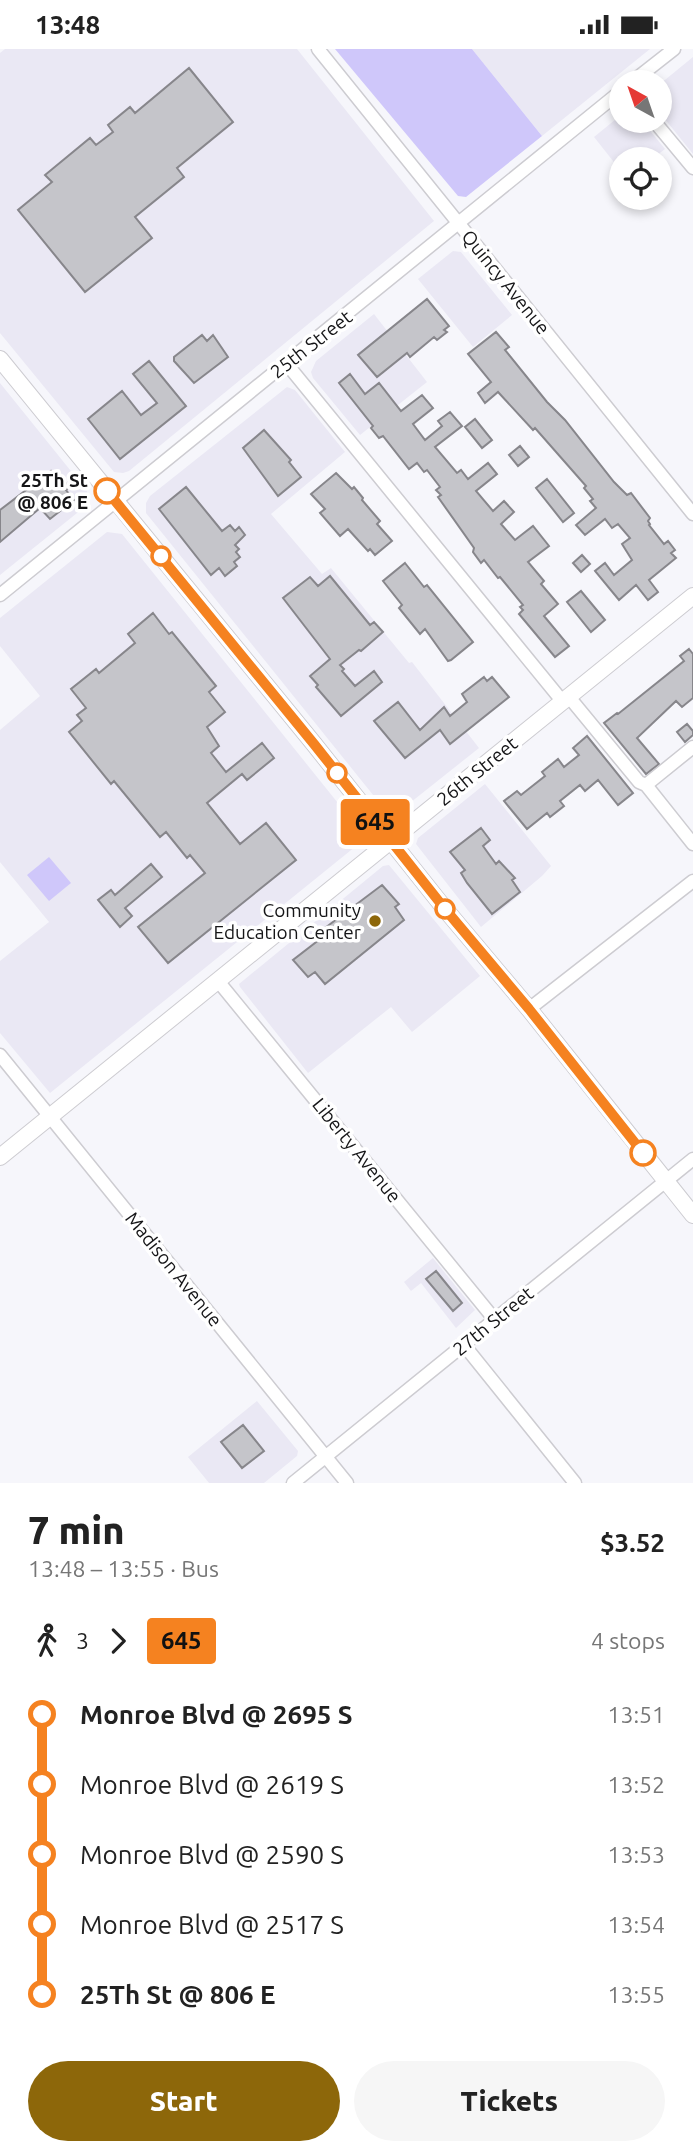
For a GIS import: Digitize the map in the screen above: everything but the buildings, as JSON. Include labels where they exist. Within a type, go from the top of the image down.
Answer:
[{"type":"street","name":"Quincy Avenue","points":[[318,49],[693,515]]},
{"type":"street","points":[[647,70],[674,49]]},
{"type":"street","name":"25th Street","points":[[0,595],[609,101]]},
{"type":"street","points":[[664,133],[693,168]]},
{"type":"street","points":[[0,359],[314,744],[390,842],[529,1009],[693,1215]]},
{"type":"street","points":[[286,363],[566,699],[639,782],[646,785],[693,844]]},
{"type":"street","name":"26th Street","points":[[0,1157],[693,596]]},
{"type":"street","points":[[646,785],[693,747]]},
{"type":"street","points":[[529,1009],[693,881]]},
{"type":"street","name":"Liberty Avenue","points":[[218,981],[495,1320]]},
{"type":"street","name":"Madison Avenue","points":[[0,1055],[347,1483]]},
{"type":"street","name":"27th Street","points":[[293,1483],[693,1159]]},
{"type":"street","points":[[464,1345],[575,1483]]},
{"type":"shaded area","points":[[5,49],[297,49],[434,221],[129,471],[114,472],[0,333],[0,53]]},
{"type":"shaded area","points":[[335,49],[472,49],[542,136],[466,197],[458,196]]},
{"type":"shaded area","points":[[472,49],[650,49],[624,70],[609,70],[609,82],[542,136]]},
{"type":"shaded area","points":[[693,57],[693,154],[672,128],[672,74]]},
{"type":"shaded area","points":[[609,125],[609,133],[652,133],[663,147],[609,147],[609,156],[594,137]]},
{"type":"shaded area","points":[[453,251],[461,252],[512,315],[473,347],[418,279]]},
{"type":"shaded area","points":[[374,314],[427,382],[360,435],[313,378],[311,372],[316,361]]},
{"type":"shaded area","points":[[0,383],[87,491],[89,499],[87,505],[0,575]]},
{"type":"shaded area","points":[[287,387],[295,390],[345,452],[271,514],[322,574],[331,568],[409,663],[412,662],[479,748],[396,814],[386,811],[146,513],[146,503],[150,496]]},
{"type":"shaded area","points":[[107,532],[122,534],[366,838],[50,1093],[0,1033],[0,961],[49,922],[0,862],[0,730],[40,696],[0,646],[0,618]]},
{"type":"shaded area","points":[[485,784],[551,866],[481,927],[416,844],[418,838]]},
{"type":"shaded area","points":[[49,857],[71,883],[49,901],[27,875]]},
{"type":"shaded area","name":"Community Education Center","points":[[389,865],[480,976],[412,1032],[391,1007],[308,1073],[239,984],[383,866]]},
{"type":"shaded area","points":[[433,1258],[475,1310],[456,1328],[421,1283],[411,1291],[404,1282]]},
{"type":"shaded area","points":[[257,1401],[298,1451],[297,1456],[264,1483],[209,1483],[188,1457]]},
{"type":"bus line","name":"645","points":[[107,491],[643,1153]]},
{"type":"place","name":"25Th St @ 806 E","points":[[107,491]]},
{"type":"place","name":"Community Education Center","points":[[375,921]]}]
